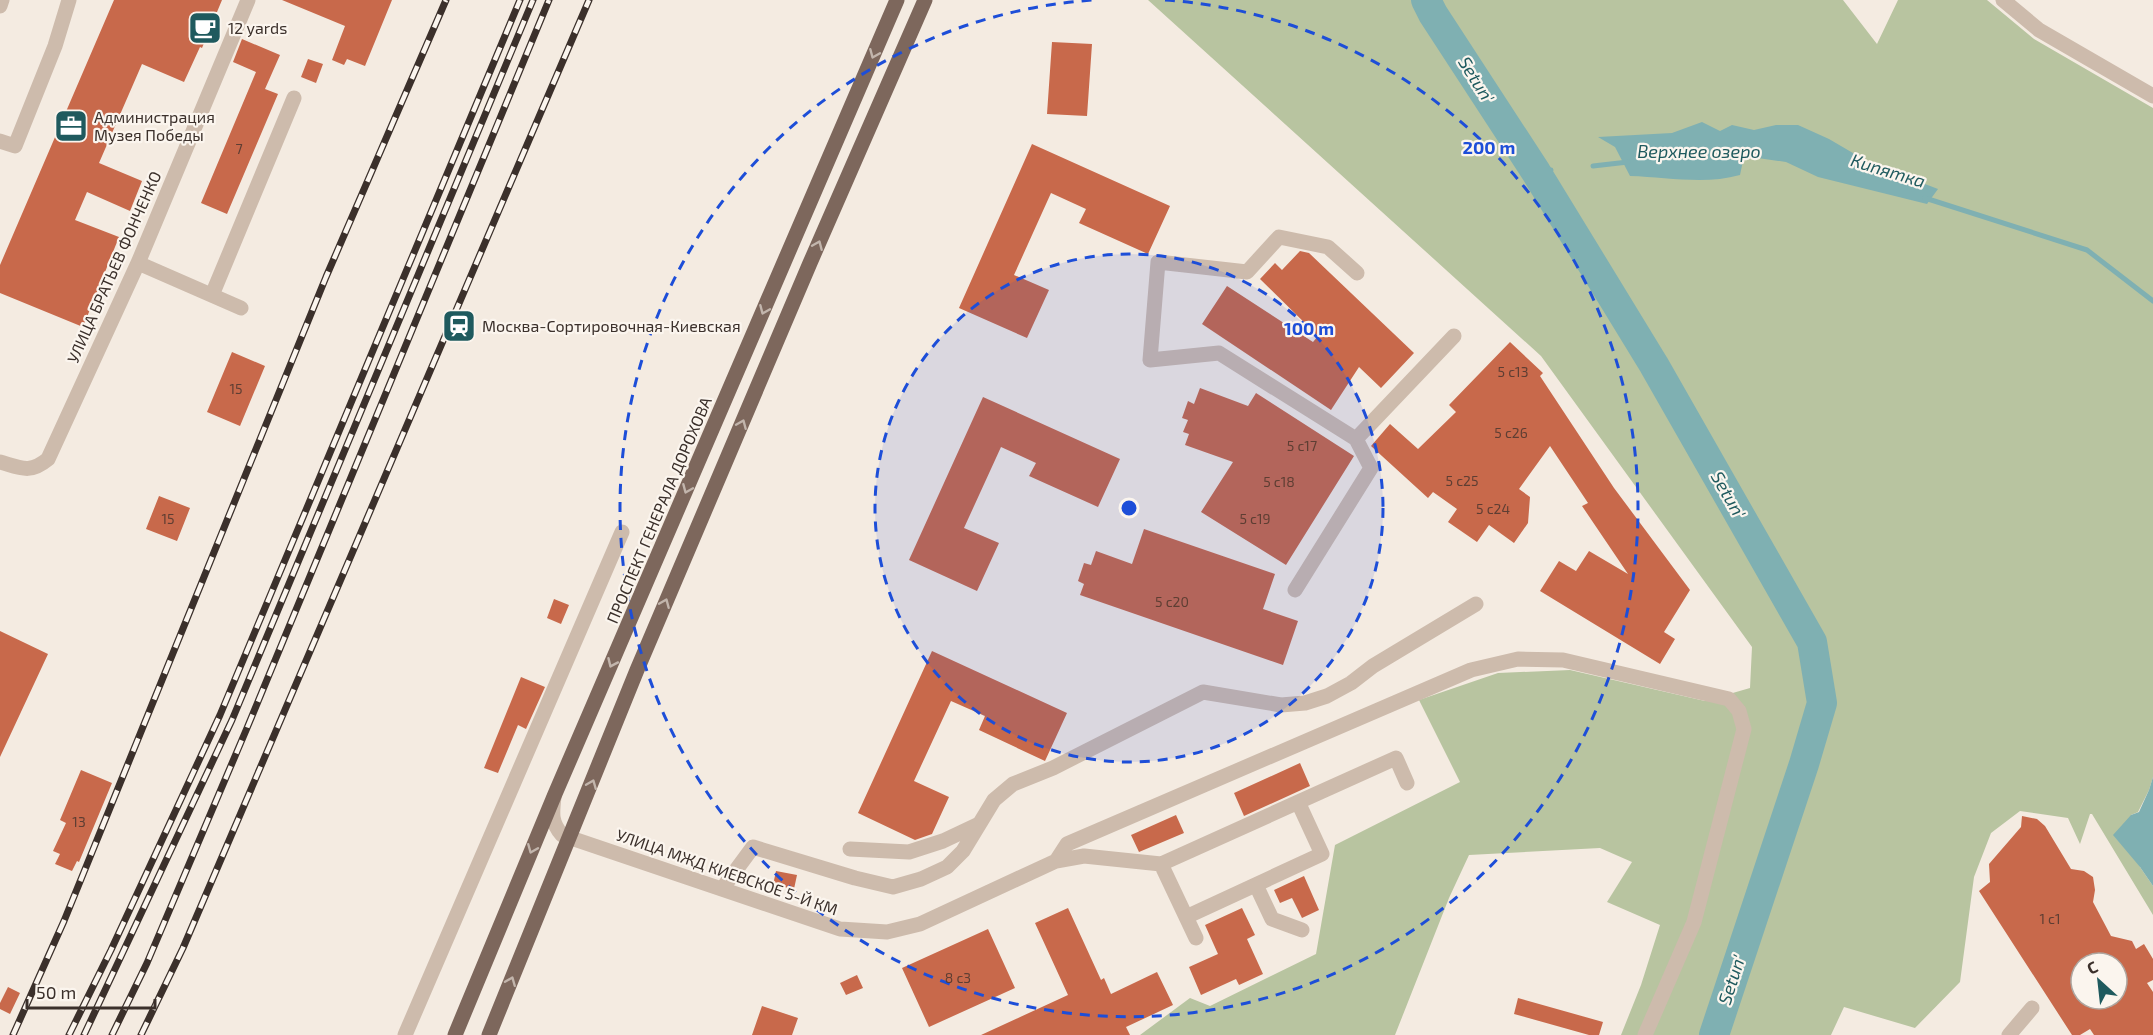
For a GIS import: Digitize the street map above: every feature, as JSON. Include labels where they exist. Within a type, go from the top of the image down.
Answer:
[{"type":"main road","name":"ПРОСПЕКТ ГЕНЕРАЛА ДОРОХОВА","points":[[455,1035],[555,795],[897,0]]},
{"type":"main road","points":[[489,1035],[651,637],[925,0]]},
{"type":"street","points":[[0,6],[2,0]]},
{"type":"street","points":[[0,141],[15,146],[55,46],[69,0]]},
{"type":"street","name":"УЛИЦА БРАТЬЕВ ФОНЧЕНКО","points":[[0,462],[28,470],[38,467],[48,459],[138,263],[248,0]]},
{"type":"street","points":[[2003,0],[2039,30],[2153,96]]},
{"type":"street","points":[[212,296],[294,98]]},
{"type":"street","points":[[1294,590],[1371,468],[1356,439],[1219,353],[1150,360],[1158,262],[1247,272],[1279,237],[1328,247],[1357,273]]},
{"type":"street","points":[[138,263],[241,308]]},
{"type":"street","points":[[1356,439],[1454,336]]},
{"type":"street","points":[[405,1035],[622,532]]},
{"type":"street","points":[[722,889],[753,847],[893,887],[921,879],[946,867],[963,851],[994,800],[1013,784],[1053,768],[1203,692],[1281,705],[1305,703],[1327,696],[1476,604]]},
{"type":"street","points":[[1056,861],[1067,844],[1471,670],[1518,659],[1563,660],[1729,699],[1739,711],[1744,729],[1694,922],[1644,1035]]},
{"type":"street","points":[[1056,861],[1084,856],[1161,864],[1396,758],[1407,783]]},
{"type":"street","points":[[555,795],[554,825],[562,835],[570,838]]},
{"type":"street","points":[[1186,917],[1322,854],[1298,802]]},
{"type":"street","points":[[850,849],[909,852],[942,841],[980,824]]},
{"type":"street","name":"УЛИЦА МЖД КИЕВСКОЕ 5-Й КМ","points":[[570,838],[840,929],[887,932],[920,924],[1056,861]]},
{"type":"street","points":[[1161,864],[1196,938]]},
{"type":"street","points":[[1256,885],[1272,920],[1302,930]]},
{"type":"street","points":[[2008,1035],[2032,1008]]},
{"type":"green space","points":[[1148,0],[1843,0],[1877,44],[1898,0],[1987,0],[2034,39],[2153,108],[2153,777],[2138,812],[2131,815],[2140,867],[2153,886],[2153,915],[2092,814],[2090,814],[2080,844],[2068,818],[2020,811],[1991,833],[1974,877],[1960,982],[1915,1028],[1844,1007],[1831,1035],[1621,1035],[1641,985],[1660,925],[1607,902],[1632,862],[1600,848],[1469,855],[1449,898],[1395,1035],[1140,1035],[1190,998],[1210,1006],[1316,954],[1335,845],[1460,782],[1419,700],[1498,673],[1570,670],[1705,701],[1750,688],[1752,647],[1541,356]]},
{"type":"water","name":"Верхнее озеро","points":[[1702,122],[1720,131],[1732,125],[1754,130],[1776,125],[1798,125],[1829,139],[1870,163],[1938,189],[1927,204],[1818,177],[1786,162],[1744,156],[1740,175],[1727,178],[1699,180],[1630,176],[1615,147],[1598,137],[1672,133]]},
{"type":"water","points":[[2153,777],[2153,886],[2113,835],[2131,815],[2139,812]]},
{"type":"building","points":[[114,0],[222,0],[202,48],[200,47],[184,82],[142,64],[99,163],[142,181],[130,211],[87,192],[75,220],[119,237],[83,327],[0,293],[0,265]]},
{"type":"building","points":[[282,0],[392,0],[365,66],[347,59],[344,65],[332,60],[345,26]]},
{"type":"building","points":[[242,39],[280,55],[265,89],[278,94],[227,214],[201,203],[256,72],[233,62]]},
{"type":"building","points":[[1052,42],[1092,44],[1087,116],[1047,114]]},
{"type":"building","points":[[308,59],[323,64],[316,83],[301,77]]},
{"type":"building","points":[[1032,144],[1170,206],[1148,254],[1079,223],[1086,209],[1051,193],[1014,275],[1049,290],[1027,338],[959,308]]},
{"type":"building","points":[[1300,251],[1309,253],[1414,353],[1381,388],[1359,367],[1331,410],[1202,324],[1227,286],[1313,342],[1318,336],[1260,279],[1275,263],[1282,270]]},
{"type":"building","points":[[1510,342],[1543,373],[1540,376],[1614,488],[1690,590],[1664,632],[1675,639],[1660,664],[1540,591],[1559,561],[1576,571],[1589,551],[1628,574],[1582,506],[1588,503],[1550,446],[1519,489],[1530,497],[1528,523],[1514,543],[1489,525],[1477,542],[1448,522],[1457,509],[1433,492],[1428,498],[1371,446],[1390,424],[1418,449],[1456,412],[1449,405]]},
{"type":"building","points":[[232,352],[265,366],[240,426],[207,412]]},
{"type":"building","points":[[1200,388],[1248,406],[1256,393],[1354,456],[1286,565],[1201,512],[1233,462],[1185,445],[1189,434],[1183,432],[1188,420],[1182,418],[1188,401],[1194,404]]},
{"type":"building","points":[[983,397],[1120,459],[1098,507],[1029,476],[1036,463],[1001,447],[964,528],[999,543],[977,591],[909,560]]},
{"type":"building","points":[[159,496],[190,508],[177,541],[146,529]]},
{"type":"building","points":[[1144,529],[1275,574],[1263,609],[1298,621],[1283,665],[1080,595],[1084,584],[1078,581],[1084,563],[1091,565],[1096,551],[1132,564]]},
{"type":"building","points":[[554,599],[569,605],[561,624],[547,618]]},
{"type":"building","points":[[0,631],[48,654],[0,757]]},
{"type":"building","points":[[932,651],[1067,713],[1045,761],[979,730],[985,716],[951,701],[914,781],[949,797],[932,834],[915,840],[858,813]]},
{"type":"building","points":[[521,677],[545,687],[526,729],[518,725],[498,773],[484,768]]},
{"type":"building","points":[[1300,763],[1310,786],[1244,816],[1234,793]]},
{"type":"building","points":[[81,770],[112,783],[79,862],[77,861],[72,871],[55,864],[60,854],[53,851],[66,823],[60,820]]},
{"type":"building","points":[[1176,815],[1184,833],[1139,852],[1131,835]]},
{"type":"building","points":[[2022,816],[2037,819],[2045,826],[2071,869],[2084,871],[2093,877],[2095,890],[2093,902],[2111,936],[2132,941],[2136,949],[2144,944],[2153,959],[2153,980],[2147,983],[2153,992],[2153,1035],[2094,1035],[2090,1029],[2080,1035],[2072,1035],[1979,891],[1990,882],[1989,864],[2021,827]]},
{"type":"building","points":[[776,871],[797,875],[794,889],[773,885]]},
{"type":"building","points":[[1304,876],[1319,910],[1302,918],[1292,898],[1280,903],[1274,890]]},
{"type":"building","points":[[1068,908],[1101,980],[1104,978],[1111,994],[1157,972],[1173,1005],[1126,1027],[1130,1035],[981,1035],[1068,995],[1035,923]]},
{"type":"building","points":[[1242,908],[1255,935],[1247,939],[1263,974],[1239,985],[1236,979],[1201,995],[1189,967],[1218,954],[1205,925]]},
{"type":"building","points":[[988,929],[1015,988],[929,1027],[902,968]]},
{"type":"building","points":[[857,975],[863,988],[846,995],[840,983]]},
{"type":"building","points":[[8,987],[20,993],[10,1014],[0,1009],[0,1003]]},
{"type":"building","points":[[1518,998],[1603,1022],[1599,1035],[1589,1035],[1514,1014]]},
{"type":"building","points":[[762,1006],[798,1018],[792,1035],[752,1035]]},
{"type":"waterway","name":"Setun'","points":[[1426,0],[1536,172],[1654,365],[1812,642],[1822,703],[1714,1035]]},
{"type":"waterway","name":"Кипятка","points":[[1593,166],[1628,162]]},
{"type":"waterway","name":"Кипятка","points":[[1536,172],[1551,170]]},
{"type":"waterway","name":"Кипятка","points":[[1925,198],[2087,250],[2153,301]]},
{"type":"railway","points":[[13,1035],[64,921],[326,277],[446,0]]},
{"type":"railway","points":[[69,1035],[220,715],[520,0]]},
{"type":"railway","points":[[84,1035],[232,720],[533,0]]},
{"type":"railway","points":[[112,1035],[147,963],[247,728],[549,0]]},
{"type":"railway","points":[[141,1035],[183,948],[589,0]]},
{"type":"place","name":"12 yards","points":[[205,28]]},
{"type":"place","name":"Администрация Музея Победы","points":[[71,126]]},
{"type":"place","name":"Москва-Сортировочная-Киевская","points":[[459,326]]}]
